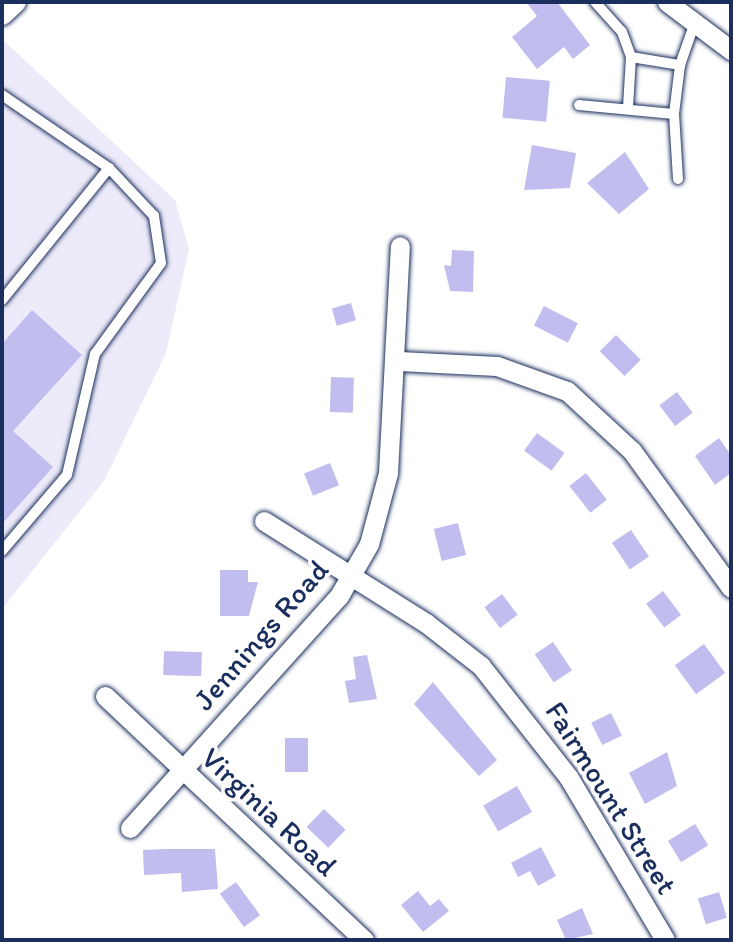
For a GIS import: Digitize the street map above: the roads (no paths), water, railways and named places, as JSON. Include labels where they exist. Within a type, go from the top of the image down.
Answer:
[{"type":"street","points":[[2,15],[16,2]]},
{"type":"street","points":[[667,2],[694,25],[731,50]]},
{"type":"street","name":"Jennings Road","points":[[130,828],[352,577],[372,534],[388,472],[399,361],[400,246]]},
{"type":"street","points":[[399,361],[497,366],[567,391],[632,451],[731,588]]},
{"type":"street","name":"Fairmount Street","points":[[264,521],[426,623],[505,691],[569,778],[665,940]]},
{"type":"street","name":"Virginia Road","points":[[105,696],[181,771],[364,940]]},
{"type":"lane","points":[[595,2],[622,32],[631,57],[628,108]]},
{"type":"lane","points":[[678,179],[674,114],[680,65],[694,25]]},
{"type":"lane","points":[[631,57],[680,65]]},
{"type":"lane","points":[[2,94],[109,169],[154,216],[161,262],[95,354],[67,475],[2,551]]},
{"type":"lane","points":[[579,105],[674,114]]},
{"type":"lane","points":[[2,300],[109,169]]}]
